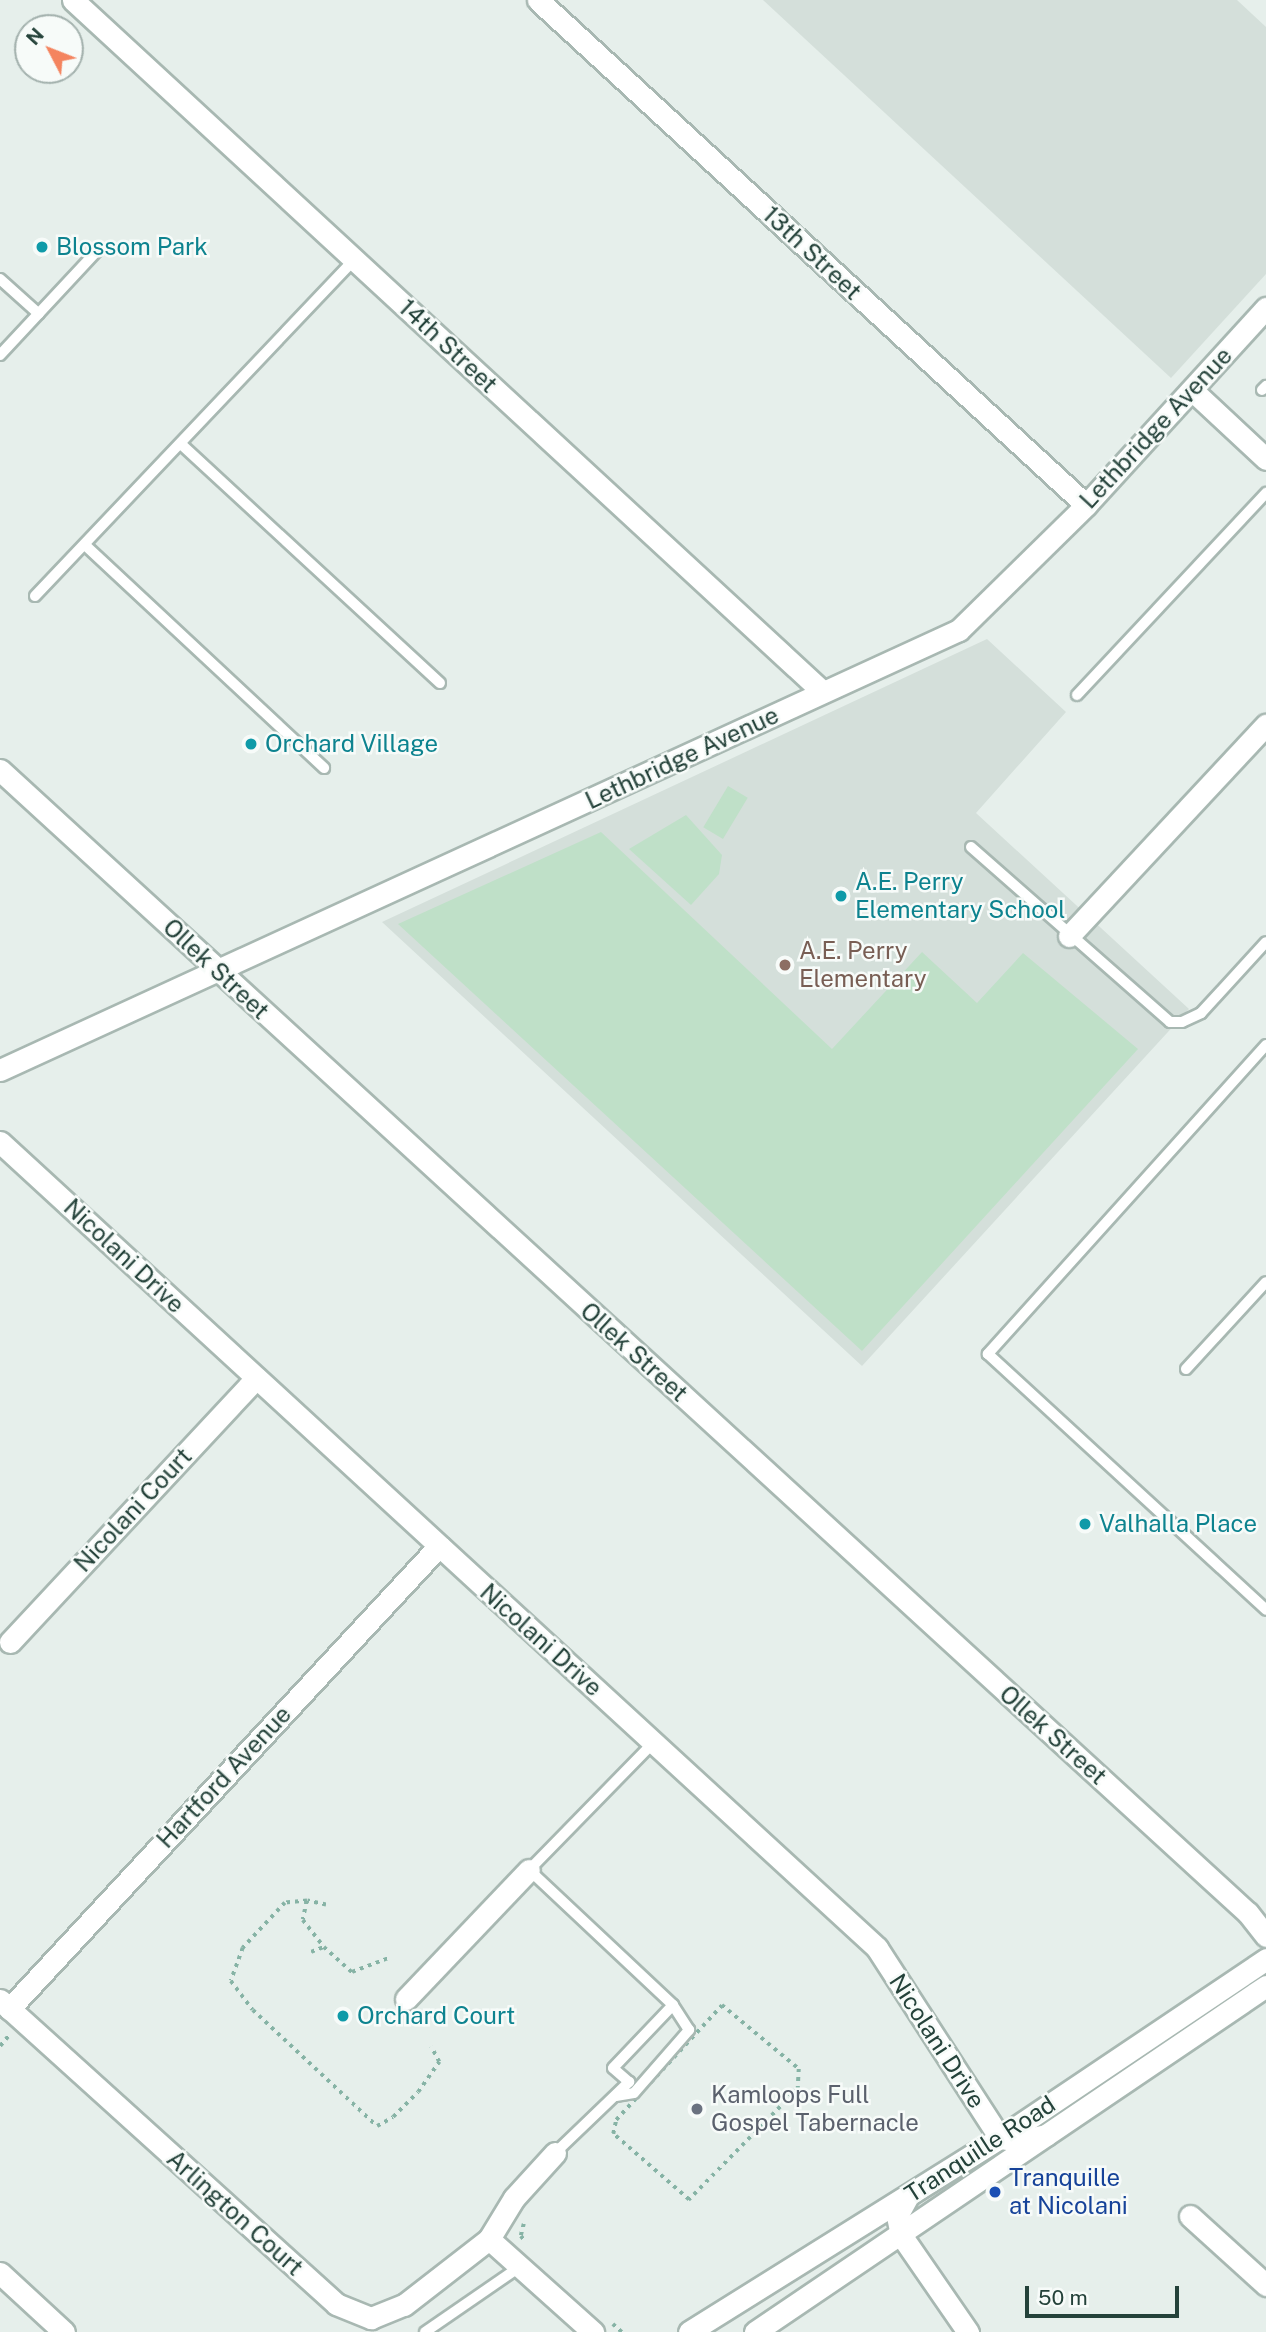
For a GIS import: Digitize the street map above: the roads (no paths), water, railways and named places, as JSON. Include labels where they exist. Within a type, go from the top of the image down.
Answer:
[{"type":"street","name":"14th Street","points":[[72,0],[823,692]]},
{"type":"street","name":"13th Street","points":[[538,0],[1086,505]]},
{"type":"street","name":"Lethbridge Avenue","points":[[0,1070],[959,630],[1086,505],[1266,308]]},
{"type":"street","points":[[1192,390],[1266,459]]},
{"type":"street","points":[[1069,936],[1266,725]]},
{"type":"street","name":"Ollek Street","points":[[0,770],[1238,1904],[1266,1936]]},
{"type":"street","name":"Nicolani Drive","points":[[0,1142],[877,1948],[1000,2138]]},
{"type":"street","name":"Nicolani Court","points":[[10,1642],[256,1378]]},
{"type":"street","name":"Hartford Avenue","points":[[5,2004],[439,1546]]},
{"type":"street","points":[[406,1999],[529,1870]]},
{"type":"street","name":"Tranquille Road","points":[[689,2332],[1000,2138],[1266,1958]]},
{"type":"street","name":"Tranquille Road","points":[[755,2332],[1266,1986]]},
{"type":"street","name":"Arlington Court","points":[[5,2004],[336,2304],[371,2318],[404,2305],[489,2239]]},
{"type":"street","points":[[1000,2138],[1020,2141],[1052,2133]]},
{"type":"street","points":[[555,2153],[514,2198],[489,2239],[593,2332]]},
{"type":"street","points":[[908,2196],[897,2216],[901,2235],[968,2332]]},
{"type":"street","points":[[1190,2216],[1266,2285]]},
{"type":"street","points":[[0,2273],[64,2332]]},
{"type":"lane","points":[[0,355],[99,249]]},
{"type":"lane","points":[[35,596],[182,445],[355,259]]},
{"type":"lane","points":[[0,279],[38,314]]},
{"type":"lane","points":[[182,445],[440,682]]},
{"type":"lane","points":[[1077,695],[1266,493]]},
{"type":"lane","points":[[85,545],[324,768]]},
{"type":"lane","points":[[971,847],[1161,1018],[1182,1022],[1200,1013],[1266,942]]},
{"type":"lane","points":[[1266,1045],[988,1354],[1266,1609]]},
{"type":"lane","points":[[1186,1369],[1266,1282]]},
{"type":"lane","points":[[616,2096],[634,2093],[689,2030],[673,2005],[529,1870],[654,1742]]},
{"type":"lane","points":[[555,2153],[629,2082],[613,2068],[673,2005]]},
{"type":"lane","points":[[425,2332],[520,2266]]},
{"type":"place","name":"Blossom Park","points":[[42,247]]},
{"type":"place","name":"Orchard Village","points":[[251,744]]},
{"type":"place","name":"A.E. Perry Elementary School","points":[[841,896]]},
{"type":"place","name":"A.E. Perry Elementary","points":[[785,965]]},
{"type":"place","name":"Valhalla Place","points":[[1085,1524]]},
{"type":"place","name":"Orchard Court","points":[[343,2016]]},
{"type":"place","name":"Kamloops Full Gospel Tabernacle","points":[[697,2109]]},
{"type":"place","name":"Tranquille at Nicolani","points":[[995,2192]]}]
